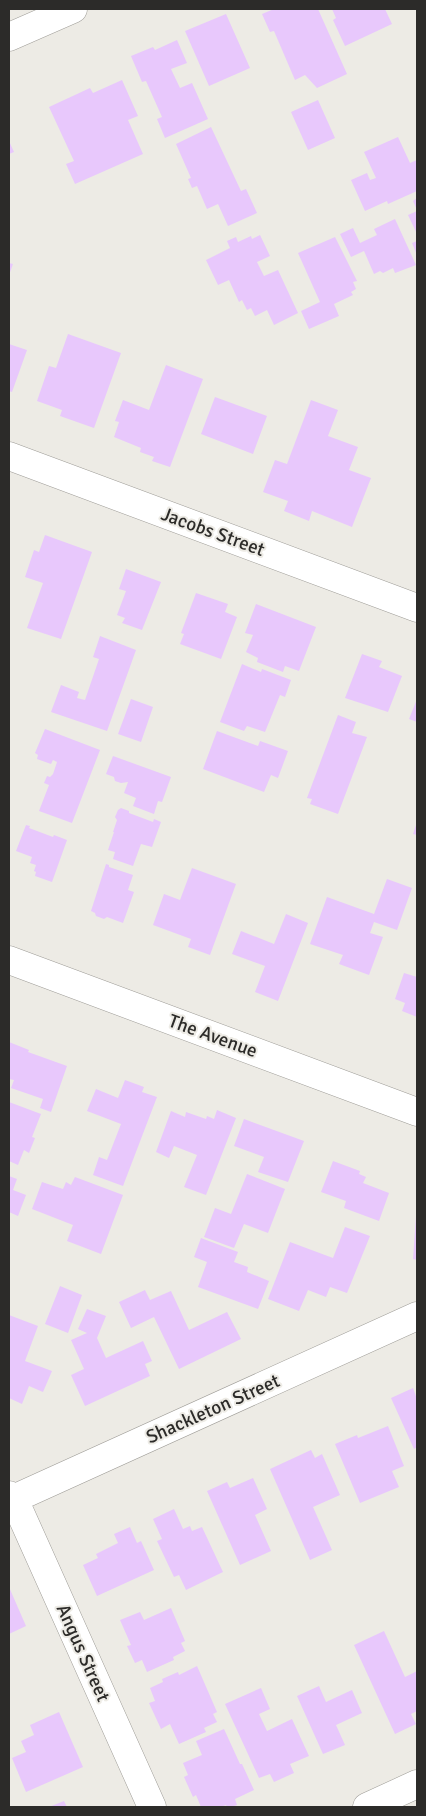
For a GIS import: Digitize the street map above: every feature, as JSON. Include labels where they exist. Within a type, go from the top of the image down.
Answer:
[{"type":"street","points":[[9,38],[73,9]]},
{"type":"street","name":"Jacobs Street","points":[[9,456],[417,608]]},
{"type":"street","name":"The Avenue","points":[[9,960],[417,1112]]},
{"type":"street","name":"Shackleton Street","points":[[10,1498],[417,1316]]},
{"type":"street","name":"Angus Street","points":[[10,1498],[152,1807]]},
{"type":"street","points":[[367,1807],[417,1784]]},
{"type":"building","points":[[274,9],[318,9],[347,74],[317,88],[305,75],[295,80],[274,31],[270,32],[262,14]]},
{"type":"building","points":[[332,9],[385,9],[392,24],[345,46],[333,20],[336,18]]},
{"type":"building","points":[[226,14],[250,68],[209,86],[185,31]]},
{"type":"building","points":[[177,40],[187,63],[171,69],[180,88],[192,83],[208,119],[165,138],[157,119],[162,117],[146,81],[142,82],[131,56],[153,47],[155,50]]},
{"type":"building","points":[[122,80],[138,116],[128,120],[143,154],[75,184],[66,164],[74,161],[49,107],[90,88],[93,93]]},
{"type":"building","points":[[318,100],[335,138],[308,150],[291,112]]},
{"type":"building","points":[[211,127],[241,191],[246,189],[257,213],[228,226],[218,204],[207,209],[197,186],[192,188],[188,179],[191,178],[176,144]]},
{"type":"building","points":[[398,137],[410,163],[417,160],[417,191],[388,204],[387,201],[365,211],[351,180],[367,173],[370,180],[376,178],[364,152]]},
{"type":"building","points":[[9,141],[14,152],[9,154]]},
{"type":"building","points":[[417,198],[417,210],[413,201]]},
{"type":"building","points":[[417,211],[417,234],[408,215]]},
{"type":"building","points":[[395,219],[416,265],[395,273],[393,268],[383,273],[380,271],[374,274],[364,251],[351,257],[340,234],[353,228],[360,243],[377,235],[374,229]]},
{"type":"building","points":[[260,235],[270,256],[257,262],[264,276],[278,270],[298,313],[274,325],[267,310],[255,316],[251,308],[247,310],[242,300],[239,302],[229,280],[218,285],[206,260],[230,248],[227,241],[236,237],[238,242],[251,236],[252,239]]},
{"type":"building","points":[[335,237],[357,281],[353,282],[356,289],[351,292],[353,295],[334,304],[339,316],[309,329],[301,311],[320,302],[298,253]]},
{"type":"building","points":[[417,241],[417,255],[412,243]]},
{"type":"building","points":[[9,263],[13,264],[9,275]]},
{"type":"building","points":[[68,334],[121,353],[94,428],[60,416],[62,410],[37,401],[49,366],[56,368]]},
{"type":"building","points":[[9,344],[27,350],[12,392],[9,391]]},
{"type":"building","points":[[166,365],[203,379],[170,467],[152,461],[154,457],[140,452],[141,448],[114,437],[119,422],[115,421],[123,400],[149,410]]},
{"type":"building","points":[[215,397],[267,416],[253,454],[201,434]]},
{"type":"building","points":[[311,400],[338,410],[328,436],[358,447],[349,470],[371,478],[352,527],[312,511],[309,521],[284,511],[288,501],[263,492],[275,460],[287,464]]},
{"type":"building","points":[[45,535],[92,552],[61,639],[27,628],[43,583],[25,577],[34,550],[39,552]]},
{"type":"building","points":[[126,569],[161,582],[142,630],[122,623],[125,618],[117,615],[126,591],[119,589]]},
{"type":"building","points":[[196,593],[228,604],[225,612],[237,617],[221,659],[180,644],[184,634],[181,633]]},
{"type":"building","points":[[256,604],[316,627],[299,671],[285,666],[283,672],[257,662],[258,658],[246,652],[253,635],[245,633]]},
{"type":"building","points":[[100,636],[136,650],[107,731],[51,712],[61,685],[79,692],[77,698],[85,700],[99,659],[93,657]]},
{"type":"building","points":[[362,654],[382,661],[379,667],[402,676],[388,712],[345,698]]},
{"type":"building","points":[[242,664],[261,672],[262,669],[291,680],[285,697],[280,695],[265,732],[247,726],[244,731],[220,722]]},
{"type":"building","points":[[131,699],[153,707],[141,742],[118,734]]},
{"type":"building","points":[[417,699],[417,722],[409,719]]},
{"type":"building","points":[[338,715],[356,722],[352,733],[367,737],[338,814],[310,804],[312,799],[307,798]]},
{"type":"building","points":[[45,729],[100,750],[72,823],[39,811],[49,785],[44,783],[47,776],[50,777],[53,774],[57,762],[53,760],[51,764],[37,759],[38,755],[35,753]]},
{"type":"building","points":[[217,731],[258,746],[260,741],[288,751],[278,778],[271,775],[264,792],[203,769]]},
{"type":"building","points":[[113,756],[171,777],[162,802],[158,801],[154,814],[133,806],[136,798],[124,793],[128,782],[121,783],[115,781],[114,777],[106,774]]},
{"type":"building","points":[[121,808],[153,822],[154,819],[161,822],[152,847],[141,844],[133,866],[113,859],[115,852],[108,850],[117,820],[115,817]]},
{"type":"building","points":[[417,822],[417,835],[413,834]]},
{"type":"building","points":[[26,825],[30,826],[29,828],[53,837],[54,835],[67,840],[52,882],[35,876],[36,865],[30,863],[32,857],[16,851]]},
{"type":"building","points":[[106,864],[109,867],[133,875],[128,890],[134,892],[123,923],[107,917],[104,919],[96,916],[91,911]]},
{"type":"building","points":[[192,868],[236,884],[210,955],[188,947],[191,939],[153,925],[164,894],[180,900]]},
{"type":"building","points":[[387,879],[412,888],[397,930],[374,922],[370,933],[383,937],[369,975],[339,964],[343,955],[310,944],[327,897],[374,914]]},
{"type":"building","points":[[286,914],[308,923],[278,1001],[255,992],[265,966],[232,954],[241,931],[274,944]]},
{"type":"building","points":[[404,973],[417,977],[417,1017],[402,1011],[405,1003],[395,999]]},
{"type":"building","points":[[9,1042],[29,1050],[28,1052],[67,1066],[51,1112],[40,1108],[43,1099],[11,1088],[14,1080],[9,1079]]},
{"type":"building","points":[[125,1080],[144,1087],[142,1092],[157,1097],[123,1186],[93,1175],[99,1157],[107,1160],[121,1124],[87,1111],[96,1089],[118,1098]]},
{"type":"building","points":[[9,1102],[41,1114],[32,1137],[35,1138],[29,1153],[24,1150],[18,1165],[9,1161]]},
{"type":"building","points":[[217,1110],[236,1118],[206,1195],[184,1187],[197,1155],[174,1146],[169,1158],[156,1152],[171,1111],[185,1117],[186,1112],[206,1119],[207,1116],[214,1119]]},
{"type":"building","points":[[244,1119],[304,1141],[288,1182],[258,1172],[264,1157],[234,1146]]},
{"type":"building","points":[[333,1161],[360,1171],[359,1174],[366,1177],[363,1183],[389,1193],[379,1221],[344,1208],[346,1201],[321,1192]]},
{"type":"building","points":[[247,1174],[285,1189],[268,1233],[244,1224],[234,1248],[204,1237],[215,1208],[231,1214]]},
{"type":"building","points":[[9,1176],[17,1179],[13,1190],[26,1195],[18,1216],[9,1212]]},
{"type":"building","points":[[75,1177],[123,1195],[101,1254],[67,1241],[73,1225],[32,1209],[42,1182],[63,1189],[66,1182],[71,1185]]},
{"type":"building","points":[[417,1216],[417,1260],[413,1259]]},
{"type":"building","points":[[345,1227],[370,1236],[347,1293],[330,1287],[326,1297],[308,1290],[299,1311],[268,1299],[290,1242],[333,1258]]},
{"type":"building","points":[[201,1238],[238,1252],[234,1262],[248,1267],[247,1272],[269,1281],[258,1309],[198,1287],[207,1262],[194,1257]]},
{"type":"building","points":[[60,1286],[82,1295],[68,1333],[45,1324]]},
{"type":"building","points":[[145,1290],[150,1300],[171,1291],[189,1330],[227,1312],[241,1339],[179,1369],[154,1317],[131,1328],[119,1302]]},
{"type":"building","points":[[87,1309],[106,1316],[97,1338],[106,1358],[143,1341],[152,1361],[145,1364],[150,1376],[85,1406],[71,1375],[84,1369],[71,1340],[87,1333],[78,1329]]},
{"type":"building","points":[[9,1315],[38,1326],[25,1361],[52,1371],[43,1392],[29,1386],[22,1404],[9,1398]]},
{"type":"building","points":[[413,1388],[417,1399],[417,1447],[414,1449],[391,1398]]},
{"type":"building","points":[[388,1426],[404,1466],[392,1471],[399,1487],[360,1503],[335,1444],[357,1435],[358,1438]]},
{"type":"building","points":[[311,1450],[315,1458],[322,1454],[340,1495],[313,1507],[332,1550],[310,1560],[270,1469]]},
{"type":"building","points":[[253,1478],[267,1509],[255,1515],[271,1551],[240,1565],[207,1491],[227,1482],[230,1488]]},
{"type":"building","points":[[174,1509],[183,1529],[190,1526],[192,1531],[202,1527],[223,1572],[186,1590],[179,1575],[174,1577],[157,1541],[162,1539],[153,1519]]},
{"type":"building","points":[[130,1527],[137,1543],[141,1541],[154,1570],[97,1596],[83,1565],[98,1558],[96,1554],[118,1543],[114,1534]]},
{"type":"building","points":[[9,1587],[26,1626],[9,1634]]},
{"type":"building","points":[[171,1608],[185,1641],[181,1643],[185,1651],[173,1657],[174,1660],[147,1672],[142,1660],[135,1663],[127,1646],[131,1645],[120,1620],[140,1612],[144,1620]]},
{"type":"building","points":[[384,1631],[405,1677],[417,1671],[417,1711],[411,1714],[416,1724],[395,1734],[354,1645]]},
{"type":"building","points":[[197,1666],[217,1712],[213,1714],[217,1722],[204,1728],[206,1732],[179,1744],[170,1724],[161,1729],[149,1703],[155,1701],[150,1688],[163,1682],[162,1679],[178,1672],[179,1675]]},
{"type":"building","points":[[319,1686],[326,1702],[352,1690],[362,1713],[336,1725],[345,1745],[323,1754],[297,1696]]},
{"type":"building","points":[[261,1688],[270,1709],[259,1714],[267,1731],[292,1719],[309,1756],[290,1764],[294,1773],[274,1782],[270,1774],[259,1778],[225,1704]]},
{"type":"building","points":[[59,1712],[83,1767],[26,1792],[12,1758],[26,1752],[21,1741],[34,1735],[30,1725]]},
{"type":"building","points":[[224,1729],[254,1790],[235,1799],[237,1805],[231,1807],[226,1805],[221,1807],[201,1807],[196,1795],[193,1797],[184,1777],[188,1775],[183,1763],[202,1755],[196,1741]]},
{"type":"building","points":[[64,1801],[67,1807],[49,1807]]}]
